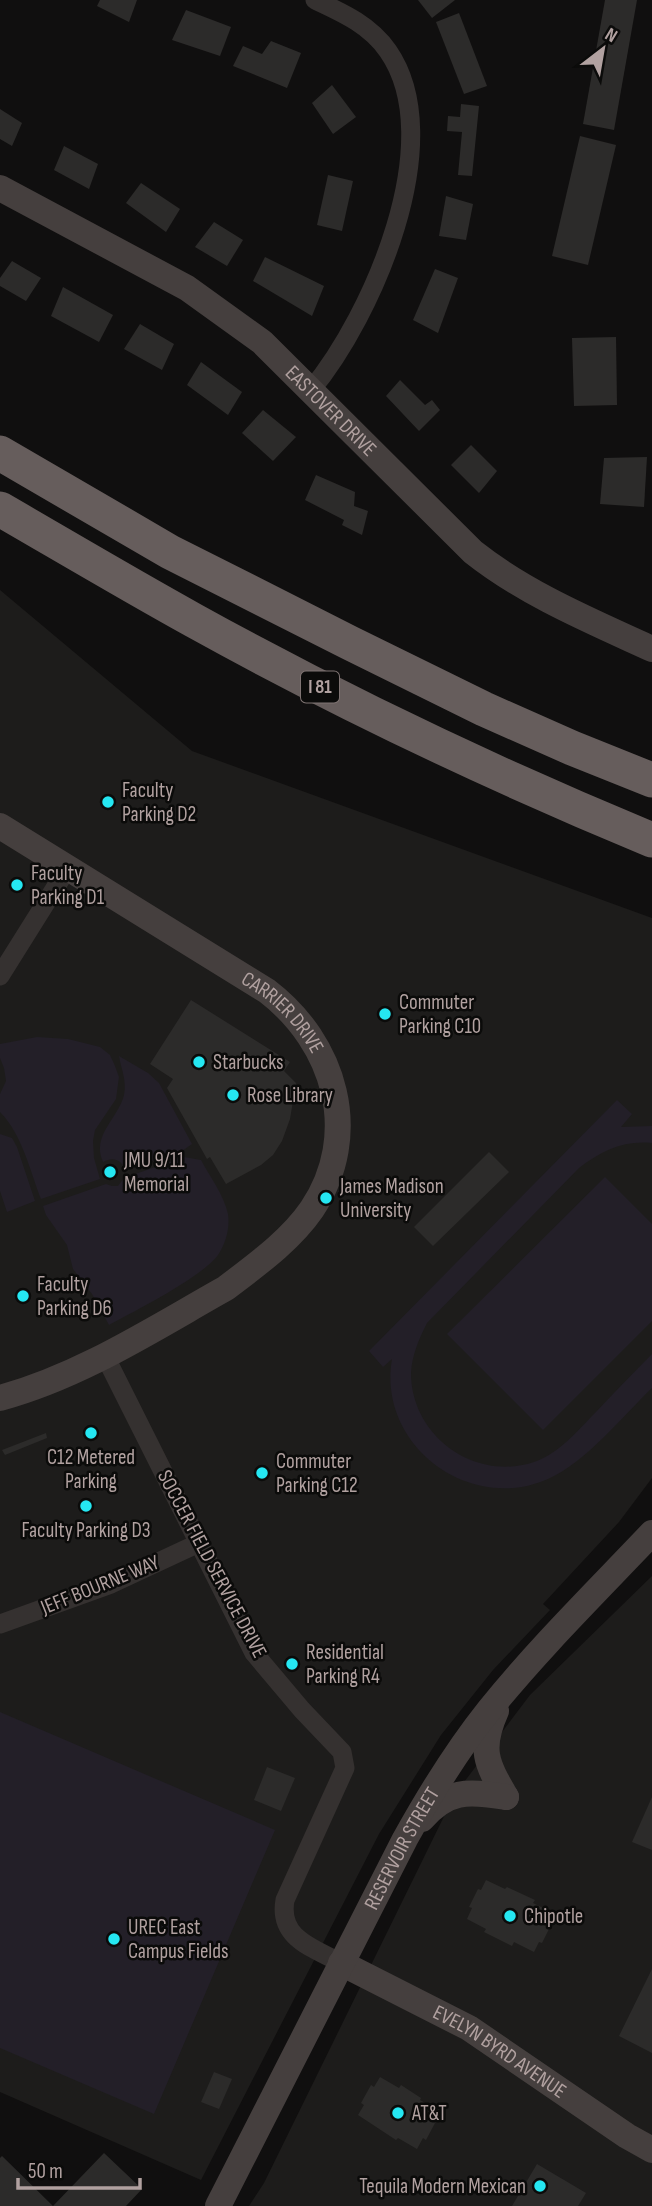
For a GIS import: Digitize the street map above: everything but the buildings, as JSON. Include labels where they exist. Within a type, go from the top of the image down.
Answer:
[{"type":"highway","name":"I 81","points":[[0,453],[170,552],[341,639],[484,709],[652,780]]},
{"type":"highway","name":"I 81","points":[[0,509],[194,621],[360,708],[652,840]]},
{"type":"street","points":[[311,390],[350,335],[382,268],[404,188],[410,125],[403,82],[397,66],[382,44],[353,18],[315,0]]},
{"type":"street","name":"EASTOVER DRIVE","points":[[0,188],[187,288],[262,342],[474,552],[496,570],[566,608],[652,649]]},
{"type":"street","name":"CARRIER DRIVE","points":[[0,826],[267,991],[286,1006],[306,1028],[316,1045],[328,1072],[337,1105],[337,1140],[331,1168],[317,1200],[296,1229],[281,1243],[226,1288],[105,1356],[52,1381],[0,1398]]},
{"type":"street","points":[[0,976],[67,869]]},
{"type":"street","name":"SOCCER FIELD SERVICE DRIVE","points":[[105,1356],[254,1653],[342,1752],[345,1768],[285,1900],[284,1909],[286,1923],[295,1937],[341,1963]]},
{"type":"street","name":"RESERVOIR STREET","points":[[218,2206],[405,1839],[454,1756],[504,1692],[652,1533]]},
{"type":"street","name":"JEFF BOURNE WAY","points":[[0,1624],[111,1584],[199,1543]]},
{"type":"street","points":[[405,1839],[433,1806],[446,1798],[461,1793],[506,1797],[491,1773],[485,1750],[492,1720],[504,1692]]},
{"type":"street","name":"EVELYN BYRD AVENUE","points":[[341,1963],[469,2028],[626,2136],[652,2150]]},
{"type":"shaded area","name":"James Madison University","points":[[0,590],[192,751],[652,918],[652,1478],[619,1522],[543,1604],[550,1610],[493,1670],[441,1735],[379,1834],[201,2180],[0,2092]]},
{"type":"shaded area","points":[[37,1037],[68,1039],[100,1047],[110,1055],[119,1077],[116,1099],[95,1130],[94,1158],[100,1179],[41,1199],[20,1142],[0,1112],[0,1094],[6,1081],[0,1058],[0,1044]]},
{"type":"shaded area","points":[[119,1056],[148,1073],[159,1083],[192,1144],[182,1151],[126,1170],[117,1160],[103,1162],[100,1144],[121,1104],[125,1090]]},
{"type":"shaded area","points":[[617,1100],[632,1114],[621,1127],[652,1126],[652,1143],[632,1143],[613,1148],[579,1168],[427,1323],[416,1347],[411,1373],[414,1396],[422,1416],[434,1434],[450,1449],[469,1459],[512,1467],[534,1462],[560,1447],[652,1354],[652,1388],[590,1450],[548,1479],[518,1487],[488,1487],[460,1479],[435,1464],[414,1444],[399,1419],[391,1390],[392,1359],[383,1367],[369,1351]]},
{"type":"shaded area","points":[[0,1134],[12,1138],[17,1147],[35,1201],[7,1212],[0,1191]]},
{"type":"shaded area","points":[[184,1157],[201,1160],[223,1200],[228,1214],[228,1230],[223,1246],[210,1264],[198,1273],[109,1325],[92,1294],[73,1269],[67,1245],[46,1215],[43,1206],[106,1184],[118,1186],[124,1178]]},
{"type":"shaded area","points":[[605,1177],[652,1224],[652,1321],[543,1430],[447,1334]]},
{"type":"shaded area","points":[[652,1576],[652,2206],[249,2206],[264,2183],[455,1794],[530,1695]]},
{"type":"shaded area","name":"UREC East Campus Fields","points":[[0,1712],[275,1830],[154,2114],[0,2048]]},
{"type":"place","name":"Faculty Parking D2","points":[[108,802]]},
{"type":"place","name":"Faculty Parking D1","points":[[17,885]]},
{"type":"place","name":"Commuter Parking C10","points":[[385,1014]]},
{"type":"place","name":"Starbucks","points":[[199,1062]]},
{"type":"place","name":"Rose Library","points":[[233,1095]]},
{"type":"place","name":"JMU 9/11 Memorial","points":[[110,1172]]},
{"type":"place","name":"James Madison University","points":[[326,1198]]},
{"type":"place","name":"Faculty Parking D6","points":[[23,1296]]},
{"type":"place","name":"C12 Metered Parking","points":[[91,1433]]},
{"type":"place","name":"Commuter Parking C12","points":[[262,1473]]},
{"type":"place","name":"Faculty Parking D3","points":[[86,1506]]},
{"type":"place","name":"Residential Parking R4","points":[[292,1664]]},
{"type":"place","name":"Chipotle","points":[[510,1916]]},
{"type":"place","name":"UREC East Campus Fields","points":[[114,1939]]},
{"type":"place","name":"AT&T","points":[[398,2113]]},
{"type":"place","name":"Tequila Modern Mexican","points":[[540,2186]]}]
